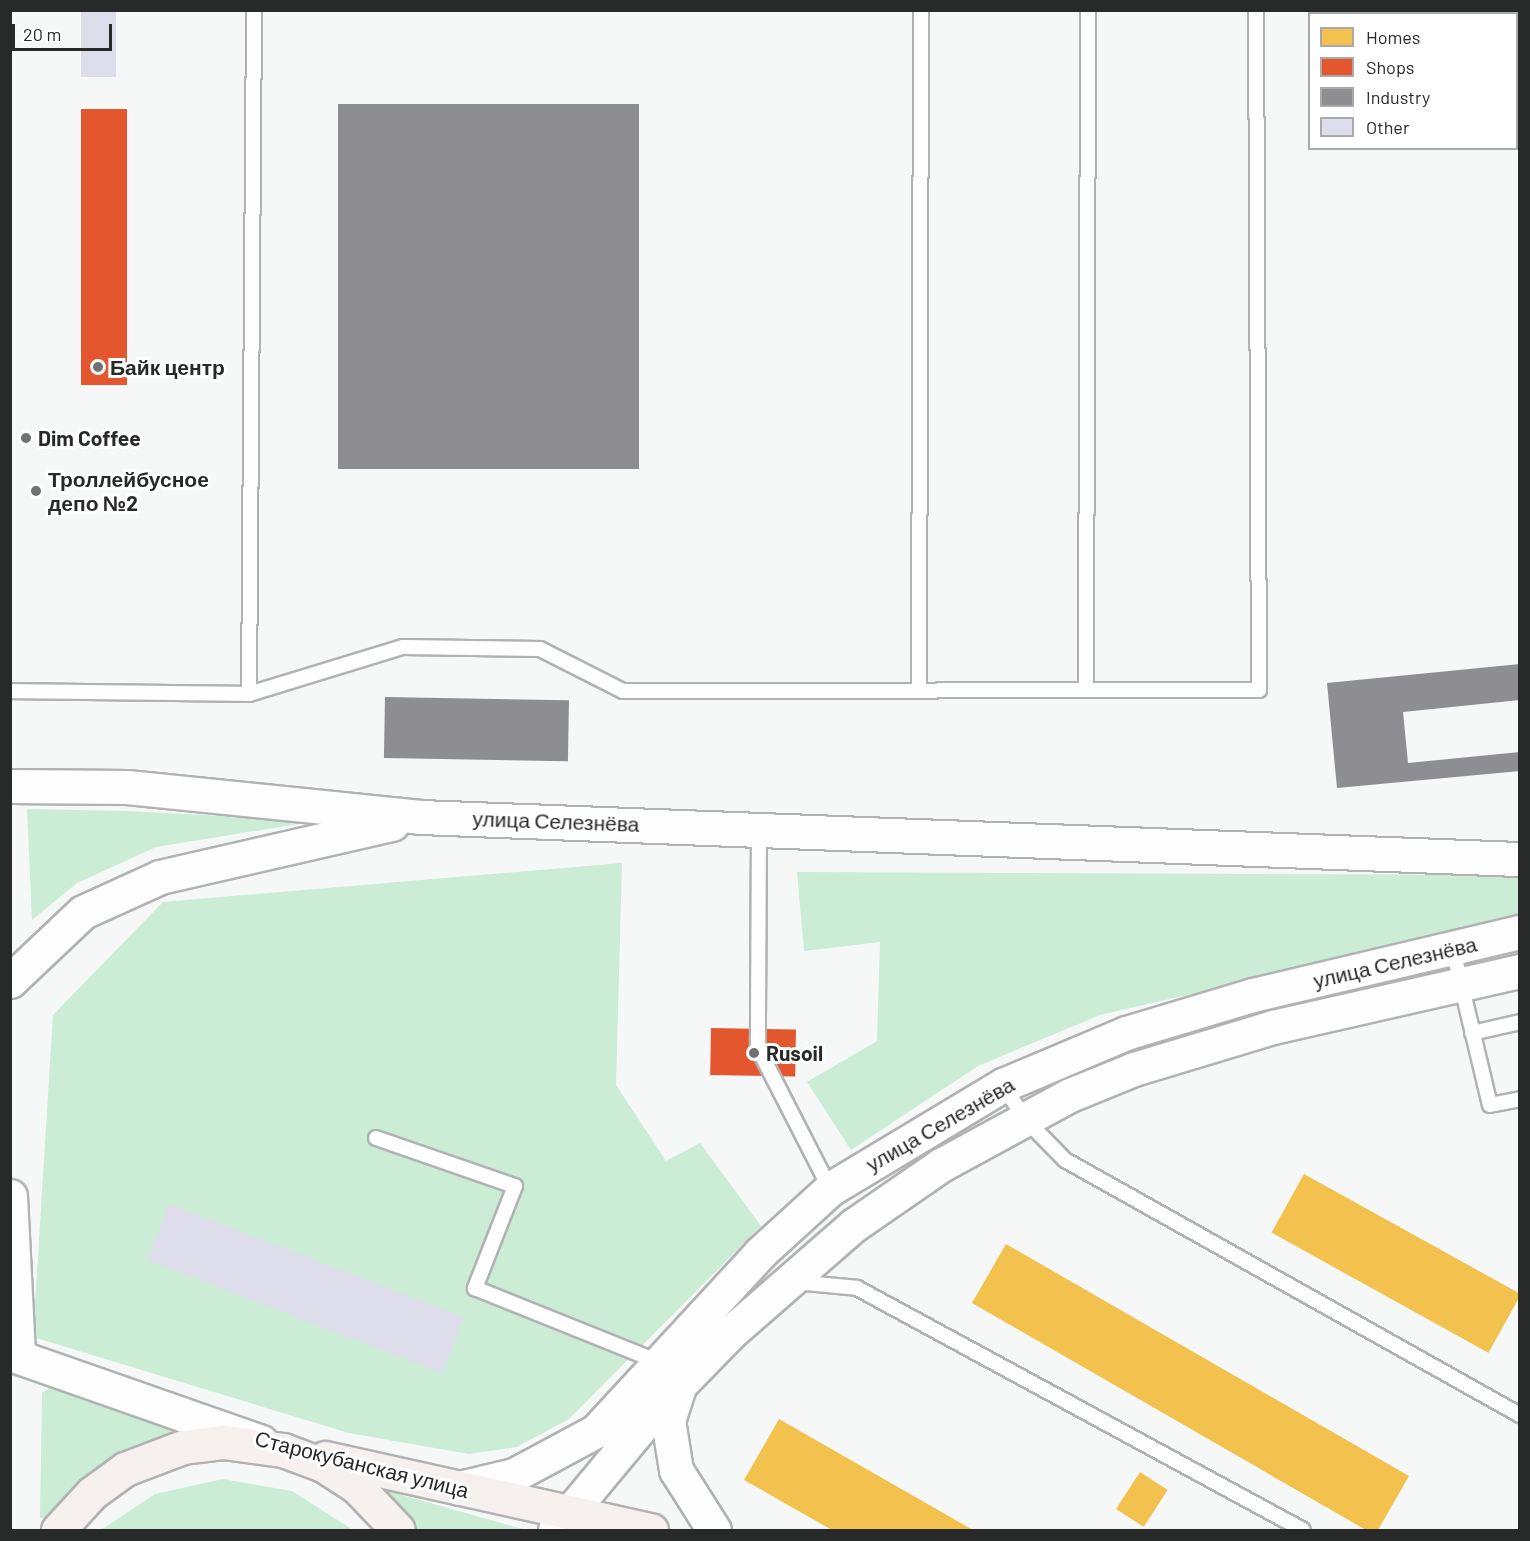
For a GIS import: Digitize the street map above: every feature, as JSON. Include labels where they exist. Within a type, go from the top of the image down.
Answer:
[{"type":"main road","points":[[10,786],[127,787],[420,817]]},
{"type":"main road","points":[[10,981],[83,912],[160,877],[420,817]]},
{"type":"main road","name":"улица Селезнёва","points":[[420,817],[759,828],[1520,859]]},
{"type":"main road","name":"улица Селезнёва","points":[[559,1522],[760,1253],[830,1189],[1003,1085],[1126,1033],[1253,996],[1453,950],[1520,932]]},
{"type":"main road","name":"улица Селезнёва","points":[[459,1488],[514,1475],[596,1431],[789,1282],[864,1218],[941,1165],[1025,1119],[1134,1069],[1202,1047],[1520,971]]},
{"type":"main road","points":[[10,1196],[14,1355]]},
{"type":"main road","name":"Старокубанская улица","points":[[14,1355],[283,1450],[459,1488],[559,1522],[651,1530]]},
{"type":"main road","points":[[671,1372],[672,1452],[682,1482],[714,1530]]},
{"type":"main road","points":[[58,1530],[108,1480],[163,1453],[223,1442],[283,1450],[340,1475],[398,1530]]},
{"type":"lane","points":[[249,694],[255,10]]},
{"type":"lane","points":[[919,690],[921,10]]},
{"type":"lane","points":[[1086,690],[1088,10]]},
{"type":"lane","points":[[10,691],[249,694],[404,647],[540,649],[623,691],[1259,690],[1256,10]]},
{"type":"lane","points":[[759,828],[758,1048],[830,1189]]},
{"type":"lane","points":[[1453,950],[1490,1105],[1520,1099]]},
{"type":"lane","points":[[1472,1033],[1520,1022]]},
{"type":"lane","points":[[1003,1085],[1025,1119],[1065,1160],[1520,1415]]},
{"type":"lane","points":[[376,1138],[515,1186],[475,1287],[671,1372]]},
{"type":"lane","points":[[789,1282],[858,1288],[1303,1530]]},
{"type":"green space","points":[[27,809],[127,811],[317,821],[156,847],[77,883],[32,920]]},
{"type":"green space","points":[[622,863],[616,1085],[666,1161],[700,1143],[761,1226],[569,1419],[517,1447],[469,1454],[349,1433],[33,1337],[53,1015],[163,902]]},
{"type":"green space","points":[[797,872],[1519,875],[1519,919],[1100,1015],[978,1066],[851,1150],[807,1082],[877,1041],[880,942],[804,951]]},
{"type":"green space","points":[[50,1387],[172,1421],[170,1440],[52,1519],[40,1518],[42,1393]]},
{"type":"green space","points":[[223,1479],[292,1491],[353,1530],[101,1530],[155,1494]]},
{"type":"green space","points":[[384,1490],[526,1530],[408,1530]]},
{"type":"building: Homes","points":[[1304,1174],[1520,1294],[1488,1353],[1272,1233]]},
{"type":"building: Homes","points":[[1006,1244],[1409,1476],[1378,1530],[1366,1530],[972,1303]]},
{"type":"building: Homes","points":[[779,1419],[973,1530],[832,1530],[744,1480]]},
{"type":"building: Homes","points":[[1140,1472],[1168,1490],[1144,1527],[1116,1509]]},
{"type":"building: Shops","points":[[81,109],[127,109],[127,385],[81,385]]},
{"type":"building: Shops","points":[[711,1028],[796,1029],[795,1076],[710,1075]]},
{"type":"building: Industry","points":[[338,104],[639,104],[639,469],[338,469]]},
{"type":"building: Industry","points":[[1520,664],[1520,700],[1403,712],[1408,763],[1520,752],[1520,771],[1337,788],[1327,683]]},
{"type":"building: Industry","points":[[385,697],[569,700],[568,761],[384,758]]},
{"type":"building: Other","points":[[81,10],[116,10],[116,77],[81,77]]},
{"type":"building: Other","points":[[169,1204],[464,1317],[443,1373],[147,1260]]},
{"type":"place","name":"Байк центр","points":[[98,367]]},
{"type":"place","name":"Dim Coffee","points":[[26,438]]},
{"type":"place","name":"Троллейбусное депо №2","points":[[36,491]]},
{"type":"place","name":"Rusoil","points":[[754,1053]]}]
